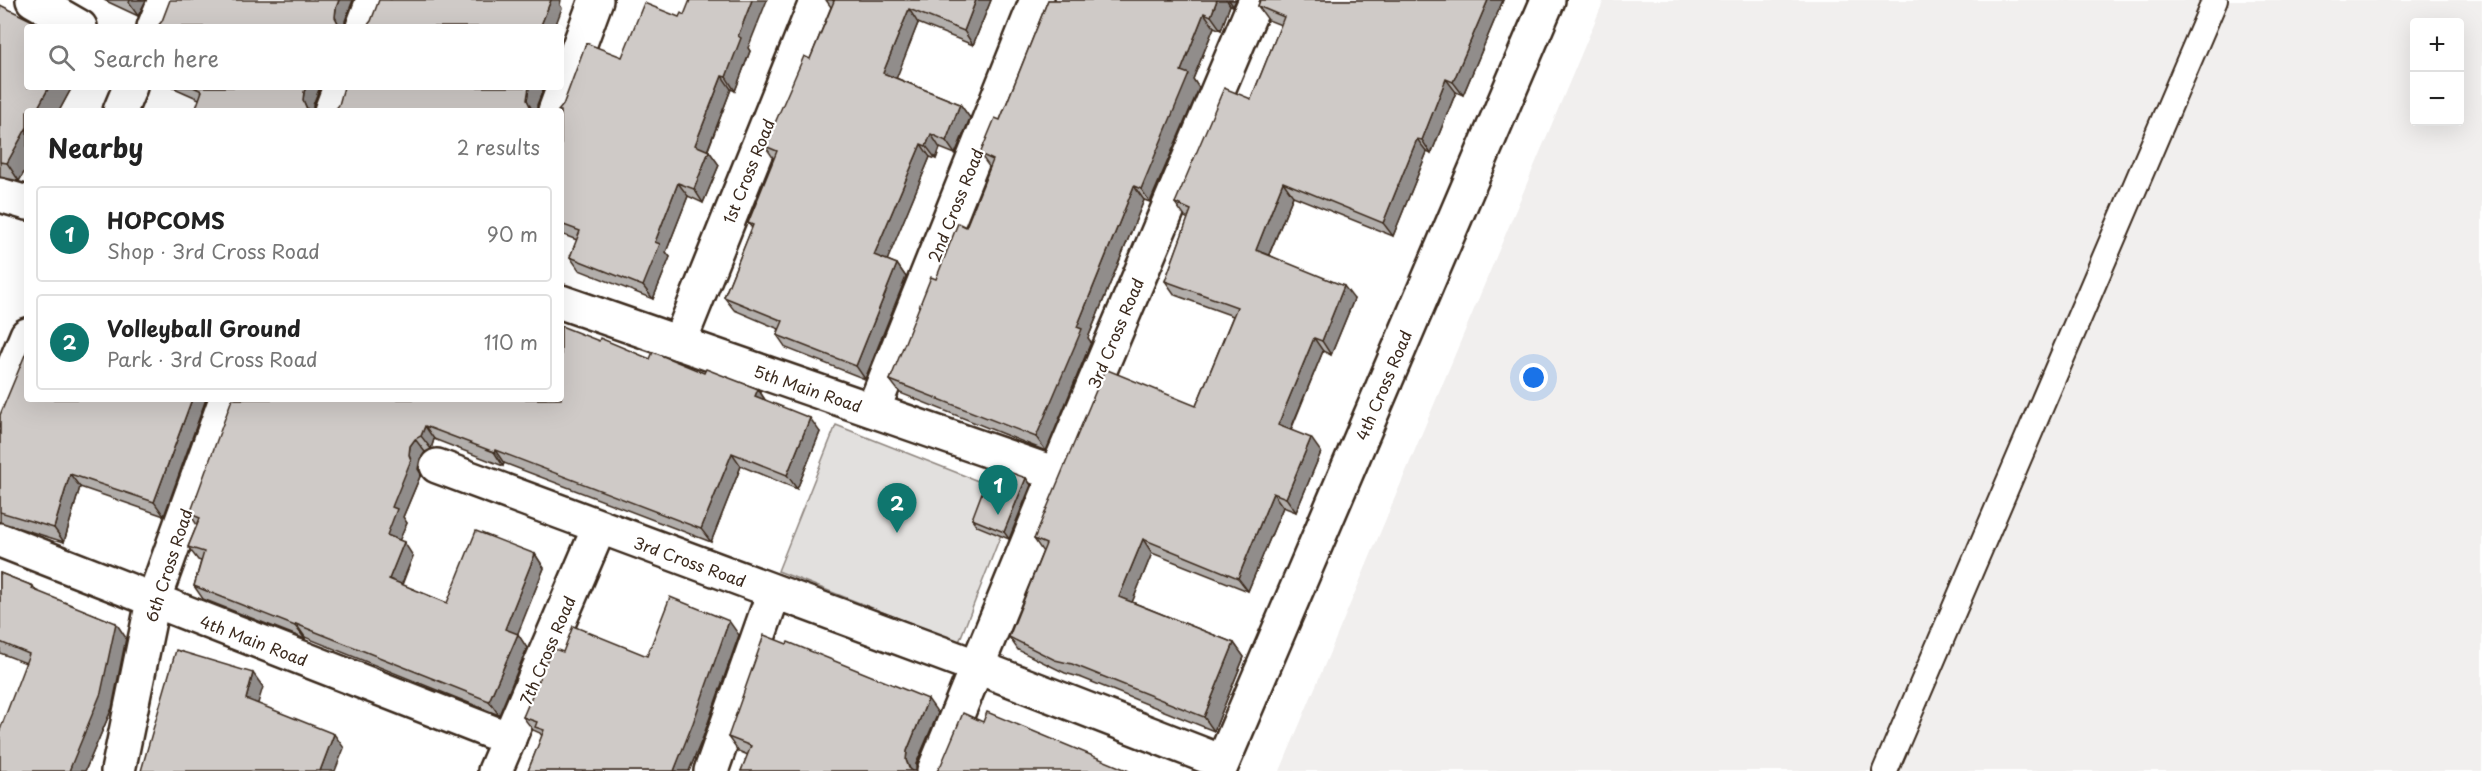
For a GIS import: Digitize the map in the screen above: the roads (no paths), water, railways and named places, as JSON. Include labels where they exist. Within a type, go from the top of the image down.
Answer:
[{"type":"street","points":[[33,0],[75,24]]},
{"type":"street","points":[[155,24],[165,0]]},
{"type":"street","points":[[364,24],[373,0]]},
{"type":"street","points":[[564,87],[596,0]]},
{"type":"street","name":"1st Cross Road","points":[[679,343],[817,0]]},
{"type":"street","name":"2nd Cross Road","points":[[873,410],[1037,0]]},
{"type":"street","name":"3rd Cross Road","points":[[934,771],[1056,474],[1256,0]]},
{"type":"street","name":"4th Cross Road","points":[[1221,767],[1548,0]]},
{"type":"street","points":[[121,108],[129,90]]},
{"type":"street","points":[[332,108],[339,90]]},
{"type":"street","points":[[556,108],[563,90]]},
{"type":"street","points":[[0,195],[24,202]]},
{"type":"street","name":"5th Main Road","points":[[564,303],[1056,474]]},
{"type":"street","points":[[0,400],[24,342]]},
{"type":"street","name":"6th Cross Road","points":[[118,771],[153,601],[225,402]]},
{"type":"street","name":"3rd Cross Road","points":[[437,466],[978,667],[1221,767]]},
{"type":"street","name":"7th Cross Road","points":[[495,771],[599,528]]},
{"type":"street","name":"4th Main Road","points":[[0,540],[509,739]]},
{"type":"street","points":[[711,771],[774,592]]},
{"type":"lane","points":[[1885,771],[2215,0]]},
{"type":"place","name":"HOPCOMS","points":[[998,515]]},
{"type":"place","name":"Volleyball Ground","points":[[897,533]]}]
